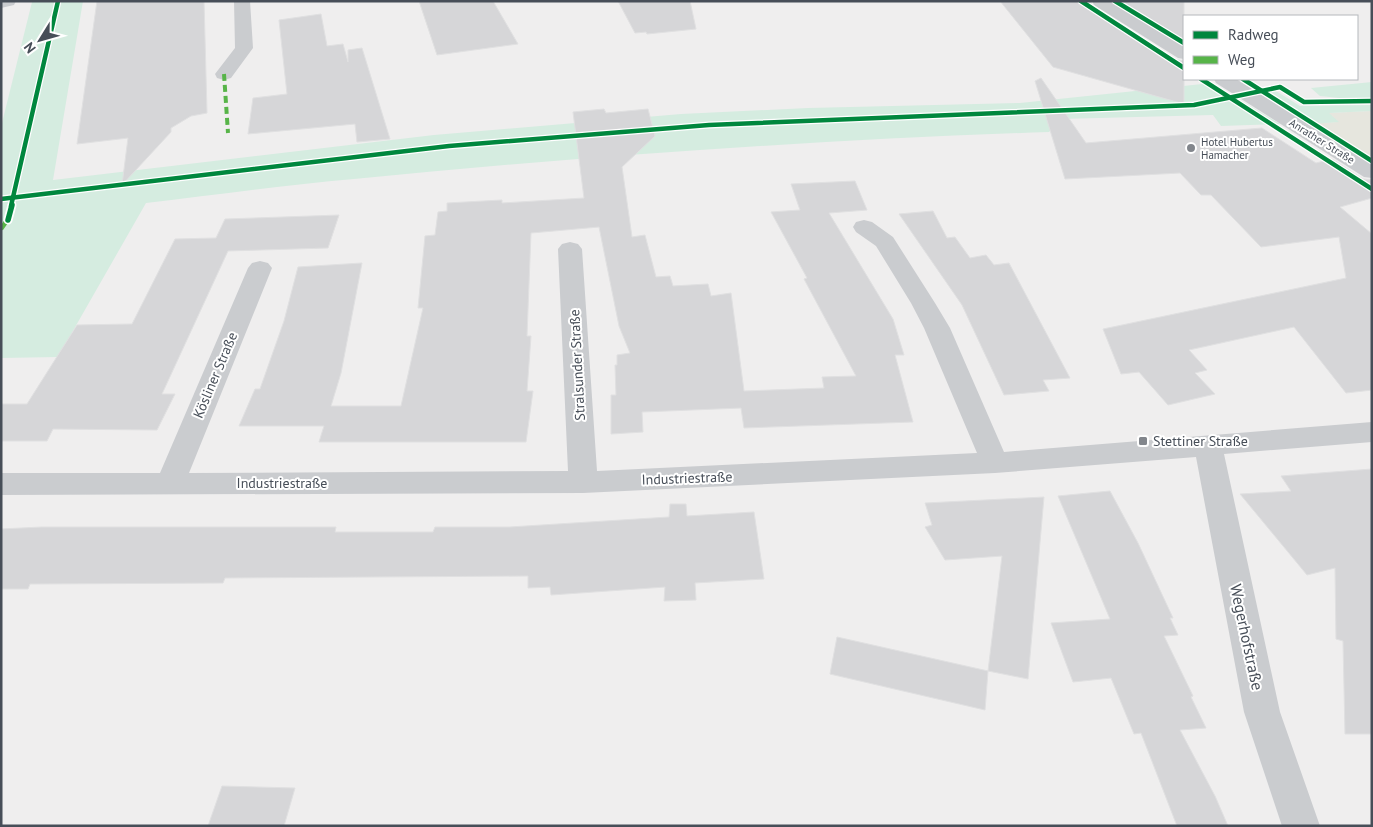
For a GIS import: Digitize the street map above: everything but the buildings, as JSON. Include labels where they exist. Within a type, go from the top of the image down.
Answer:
[{"type":"street","points":[[1,3],[8,1]]},
{"type":"street","points":[[224,74],[244,48],[242,1]]},
{"type":"street","points":[[1100,1],[1183,53]]},
{"type":"street","name":"Anrather Straße","points":[[1225,80],[1372,172]]},
{"type":"street","points":[[864,227],[885,242],[931,316],[995,463]]},
{"type":"street","name":"Stralsunder Straße","points":[[570,249],[583,482]]},
{"type":"street","name":"Kösliner Straße","points":[[170,482],[260,268]]},
{"type":"street","name":"Industriestraße","points":[[1,484],[583,482],[995,463],[1372,432]]},
{"type":"street","name":"Wegerhofstraße","points":[[1208,445],[1262,712],[1301,826]]},
{"type":"shaded area","points":[[1372,111],[1372,158],[1317,123],[1338,122],[1328,113]]},
{"type":"green space","points":[[83,1],[53,180],[434,135],[681,114],[808,108],[1020,103],[1212,83],[1280,124],[1221,126],[1213,115],[1061,119],[1049,132],[875,139],[614,156],[328,181],[146,203],[58,357],[1,358],[1,127],[32,2]]},
{"type":"green space","points":[[1372,82],[1372,98],[1349,99],[1320,96],[1311,88]]},
{"type":"green space","points":[[1276,91],[1300,106],[1372,105],[1372,111],[1329,113],[1339,122],[1311,124],[1260,92]]},
{"type":"marked path","points":[[224,74],[228,133]]},
{"type":"marked path","points":[[1,229],[10,216]]},
{"type":"cycle path","points":[[8,220],[58,1]]},
{"type":"cycle path","points":[[1081,1],[1183,67]]},
{"type":"cycle path","points":[[1115,1],[1183,42]]},
{"type":"cycle path","points":[[1203,80],[1372,189]]},
{"type":"cycle path","points":[[1245,80],[1372,161]]},
{"type":"cycle path","points":[[1,199],[449,146],[709,125],[1194,105],[1280,87],[1304,102],[1372,101]]},
{"type":"place","name":"Hotel Hubertus Hamacher","points":[[1191,148]]},
{"type":"place","name":"Stettiner Straße","points":[[1143,441]]}]
